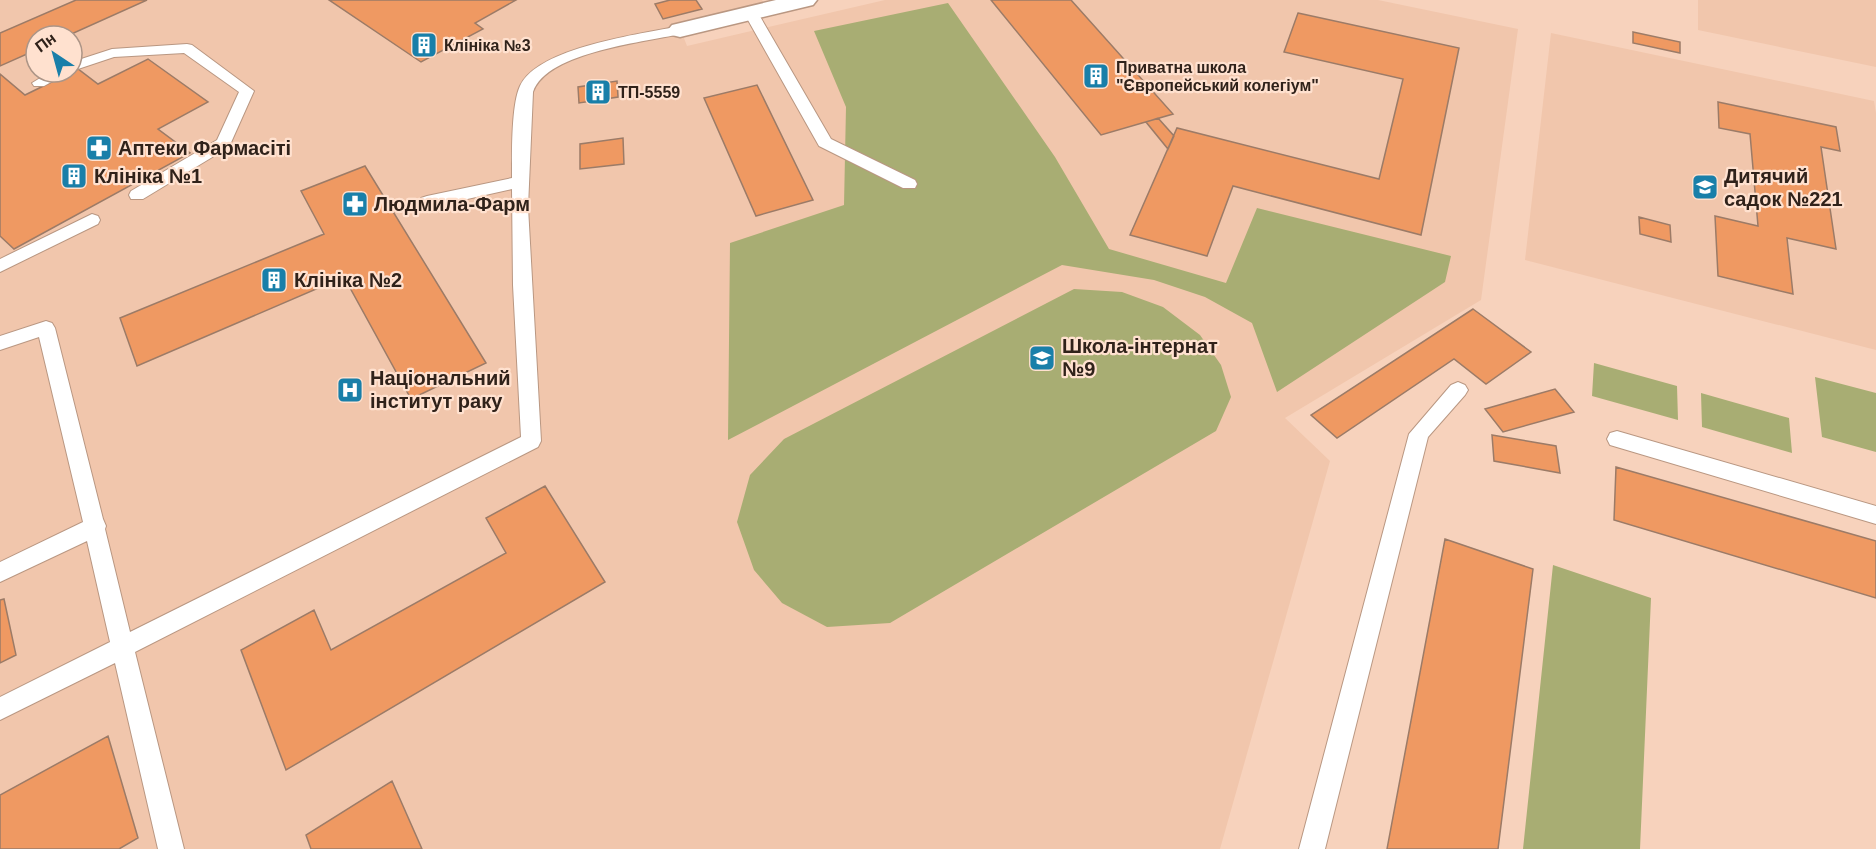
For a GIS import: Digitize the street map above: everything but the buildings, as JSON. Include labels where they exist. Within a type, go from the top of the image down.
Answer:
[{"type":"street","points":[[680,30],[805,0]]},
{"type":"lane","points":[[751,13],[825,142],[909,184]]},
{"type":"lane","points":[[0,709],[531,441],[518,182],[524,96],[530,80],[552,63],[577,54],[680,30]]},
{"type":"lane","points":[[84,63],[112,53],[187,48],[247,91],[223,143],[137,195]]},
{"type":"lane","points":[[427,202],[518,182]]},
{"type":"lane","points":[[0,266],[92,220]]},
{"type":"lane","points":[[0,343],[46,328],[96,526],[121,646],[171,849]]},
{"type":"lane","points":[[1312,849],[1419,435],[1458,390]]},
{"type":"lane","points":[[1617,439],[1876,515]]},
{"type":"lane","points":[[0,573],[96,526]]},
{"type":"shaded area","points":[[0,0],[762,0],[764,4],[678,23],[687,46],[885,0],[1378,0],[1518,29],[1481,300],[1285,418],[1330,461],[1220,849],[0,849]]},
{"type":"shaded area","points":[[1698,0],[1876,0],[1876,67],[1698,30]]},
{"type":"shaded area","name":"Дитячий садок №221","points":[[1551,33],[1874,101],[1876,113],[1876,350],[1525,260]]},
{"type":"green space","points":[[948,3],[1055,157],[1109,249],[1226,283],[1257,208],[1451,256],[1445,282],[1277,392],[1252,323],[1205,297],[1154,280],[1062,265],[728,440],[730,243],[844,205],[846,107],[814,31]]},
{"type":"green space","points":[[1074,289],[1122,292],[1163,307],[1200,335],[1221,365],[1231,397],[1216,431],[890,623],[827,627],[782,603],[754,570],[737,522],[750,475],[784,439]]},
{"type":"green space","points":[[1594,363],[1677,386],[1678,420],[1592,396]]},
{"type":"green space","points":[[1815,377],[1876,393],[1876,452],[1822,437]]},
{"type":"green space","points":[[1701,393],[1789,418],[1792,453],[1702,427]]},
{"type":"green space","points":[[1553,565],[1651,598],[1640,849],[1523,849]]},
{"type":"place","name":"Клініка №3","points":[[424,45]]},
{"type":"place","name":"Приватна школа \"Європейський колегіум\"","points":[[1096,76]]},
{"type":"place","name":"ТП-5559","points":[[598,92]]},
{"type":"place","name":"Аптеки Фармасіті","points":[[99,148]]},
{"type":"place","name":"Клініка №1","points":[[74,176]]},
{"type":"place","name":"Дитячий садок №221","points":[[1705,187]]},
{"type":"place","name":"Людмила-Фарм","points":[[355,204]]},
{"type":"place","name":"Клініка №2","points":[[274,280]]},
{"type":"place","name":"Школа-інтернат №9","points":[[1042,358]]},
{"type":"place","name":"Національний інститут раку","points":[[350,390]]}]
